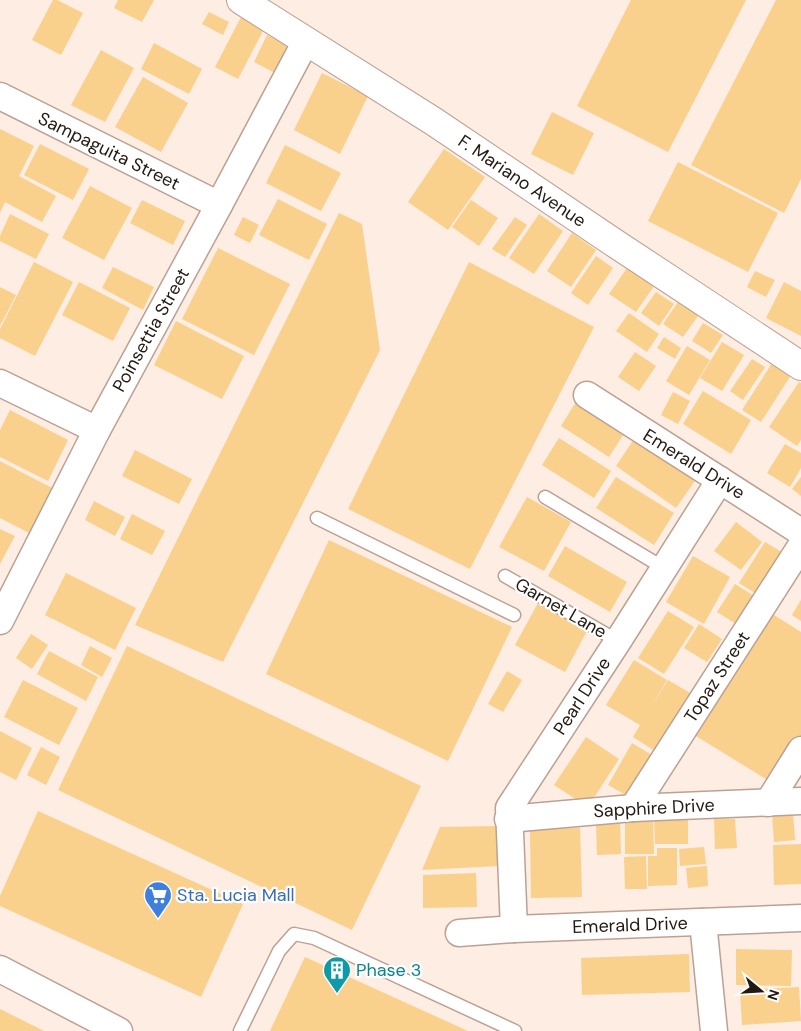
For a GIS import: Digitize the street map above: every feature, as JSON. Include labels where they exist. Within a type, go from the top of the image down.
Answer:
[{"type":"street","name":"F. Mariano Avenue","points":[[241,0],[433,121],[801,366]]},
{"type":"street","name":"Poinsettia Street","points":[[0,621],[97,430],[306,41]]},
{"type":"street","name":"Sampaguita Street","points":[[0,96],[219,205]]},
{"type":"street","points":[[0,383],[97,430]]},
{"type":"street","name":"Emerald Drive","points":[[587,396],[801,532]]},
{"type":"street","name":"Pearl Drive","points":[[514,929],[508,808],[618,641],[720,480]]},
{"type":"street","name":"Topaz Street","points":[[633,808],[801,546]]},
{"type":"street","points":[[768,803],[801,750]]},
{"type":"street","name":"Sapphire Drive","points":[[508,819],[633,808],[801,801]]},
{"type":"street","name":"Emerald Drive","points":[[459,933],[514,929],[801,918]]},
{"type":"street","points":[[703,922],[714,1031]]},
{"type":"street","points":[[0,969],[111,1029]]},
{"type":"lane","points":[[545,497],[664,568]]},
{"type":"lane","points":[[317,518],[514,615]]},
{"type":"lane","name":"Garnet Lane","points":[[504,576],[618,641]]},
{"type":"lane","points":[[240,1031],[279,951],[294,934],[314,938],[515,1031]]},
{"type":"building","points":[[53,0],[57,0],[83,13],[61,55],[32,40]]},
{"type":"building","points":[[118,0],[154,0],[142,22],[114,8]]},
{"type":"building","points":[[631,0],[746,0],[668,152],[577,106]]},
{"type":"building","points":[[776,0],[801,0],[801,179],[784,213],[691,165]]},
{"type":"building","points":[[209,12],[229,22],[223,35],[202,24]]},
{"type":"building","points":[[241,17],[264,29],[238,79],[215,67]]},
{"type":"building","points":[[267,35],[287,45],[275,73],[254,62]]},
{"type":"building","points":[[154,43],[202,69],[189,94],[141,69]]},
{"type":"building","points":[[101,50],[134,68],[105,122],[71,105]]},
{"type":"building","points":[[322,73],[368,96],[340,154],[294,130]]},
{"type":"building","points":[[143,77],[188,103],[161,152],[115,127]]},
{"type":"building","points":[[552,112],[594,133],[573,175],[531,154]]},
{"type":"building","points":[[0,129],[34,146],[19,176],[56,196],[42,222],[5,202],[0,213]]},
{"type":"building","points":[[40,144],[89,169],[73,200],[24,175]]},
{"type":"building","points":[[285,145],[341,173],[321,211],[266,183]]},
{"type":"building","points":[[444,149],[485,177],[448,230],[408,202]]},
{"type":"building","points":[[678,162],[778,213],[748,272],[648,221]]},
{"type":"building","points":[[90,186],[132,208],[104,260],[62,238]]},
{"type":"building","points":[[278,199],[327,224],[309,260],[259,235]]},
{"type":"building","points":[[142,200],[185,221],[173,245],[130,223]]},
{"type":"building","points":[[471,200],[498,218],[479,246],[452,227]]},
{"type":"building","points":[[339,213],[362,224],[380,350],[223,662],[135,625]]},
{"type":"building","points":[[10,214],[49,234],[36,259],[0,241],[0,236]]},
{"type":"building","points":[[539,214],[563,231],[534,274],[509,258]]},
{"type":"building","points":[[243,217],[259,225],[250,243],[234,235]]},
{"type":"building","points":[[515,217],[527,225],[505,257],[492,249]]},
{"type":"building","points":[[572,233],[596,250],[571,287],[547,271]]},
{"type":"building","points":[[218,248],[290,284],[254,355],[182,319]]},
{"type":"building","points":[[596,256],[613,268],[588,305],[571,293]]},
{"type":"building","points":[[34,262],[73,282],[35,356],[0,338],[0,329]]},
{"type":"building","points":[[469,262],[594,327],[470,569],[348,509]]},
{"type":"building","points":[[113,267],[154,287],[143,310],[102,288]]},
{"type":"building","points":[[627,268],[654,286],[636,312],[609,294]]},
{"type":"building","points":[[755,271],[775,280],[766,297],[747,287]]},
{"type":"building","points":[[79,282],[130,308],[113,341],[62,315]]},
{"type":"building","points":[[784,282],[801,291],[801,336],[766,318]]},
{"type":"building","points":[[0,287],[16,295],[0,326]]},
{"type":"building","points":[[656,292],[674,304],[659,326],[641,313]]},
{"type":"building","points":[[680,299],[700,313],[683,337],[663,324]]},
{"type":"building","points":[[629,313],[659,334],[647,352],[616,331]]},
{"type":"building","points":[[176,321],[244,356],[222,399],[154,365]]},
{"type":"building","points":[[703,323],[723,335],[711,353],[692,341]]},
{"type":"building","points":[[664,337],[681,348],[675,359],[657,348]]},
{"type":"building","points":[[722,342],[744,355],[722,391],[700,378]]},
{"type":"building","points":[[687,346],[710,360],[689,395],[666,381]]},
{"type":"building","points":[[635,352],[656,366],[639,391],[618,377]]},
{"type":"building","points":[[752,359],[765,367],[743,400],[730,391]]},
{"type":"building","points":[[774,360],[793,372],[761,422],[742,410]]},
{"type":"building","points":[[799,382],[801,383],[801,440],[797,446],[769,427]]},
{"type":"building","points":[[703,391],[751,420],[731,454],[683,424]]},
{"type":"building","points":[[673,392],[690,401],[678,424],[661,415]]},
{"type":"building","points":[[579,397],[627,429],[609,457],[561,426]]},
{"type":"building","points":[[10,410],[68,440],[48,481],[0,457],[0,430]]},
{"type":"building","points":[[636,436],[697,478],[676,508],[616,466]]},
{"type":"building","points":[[559,438],[611,471],[594,498],[542,465]]},
{"type":"building","points":[[785,444],[801,453],[801,468],[790,487],[767,473]]},
{"type":"building","points":[[135,450],[192,479],[179,504],[122,476]]},
{"type":"building","points":[[0,461],[54,489],[31,534],[0,518]]},
{"type":"building","points":[[616,477],[674,513],[654,545],[596,508]]},
{"type":"building","points":[[801,477],[801,496],[792,489]]},
{"type":"building","points":[[527,497],[571,522],[544,571],[499,547]]},
{"type":"building","points":[[94,501],[125,517],[115,536],[85,520]]},
{"type":"building","points":[[132,514],[165,531],[152,555],[120,539]]},
{"type":"building","points":[[736,522],[762,542],[741,570],[714,551]]},
{"type":"building","points":[[0,529],[15,536],[0,564]]},
{"type":"building","points":[[329,540],[512,627],[448,761],[266,674]]},
{"type":"building","points":[[765,542],[790,557],[763,598],[739,583]]},
{"type":"building","points":[[565,546],[627,582],[610,612],[548,576]]},
{"type":"building","points":[[693,556],[730,577],[704,624],[666,602]]},
{"type":"building","points":[[66,573],[136,608],[115,650],[45,615]]},
{"type":"building","points":[[735,584],[762,601],[744,629],[717,612]]},
{"type":"building","points":[[801,600],[801,621],[792,615]]},
{"type":"building","points":[[538,603],[588,629],[565,672],[515,645]]},
{"type":"building","points":[[668,611],[694,627],[664,674],[638,658]]},
{"type":"building","points":[[771,613],[801,632],[801,740],[774,784],[696,736]]},
{"type":"building","points":[[699,624],[722,639],[707,662],[684,648]]},
{"type":"building","points":[[31,634],[48,645],[32,669],[16,658]]},
{"type":"building","points":[[90,646],[112,658],[102,677],[81,665]]},
{"type":"building","points":[[127,646],[421,786],[352,930],[58,790]]},
{"type":"building","points":[[49,651],[98,677],[86,701],[37,674]]},
{"type":"building","points":[[634,660],[667,680],[651,707],[668,680],[697,697],[661,755],[633,737],[640,725],[606,705]]},
{"type":"building","points":[[507,671],[522,680],[503,712],[488,704]]},
{"type":"building","points":[[23,680],[78,708],[59,745],[4,717]]},
{"type":"building","points":[[0,731],[32,748],[16,780],[0,772]]},
{"type":"building","points":[[586,737],[619,759],[588,807],[554,785]]},
{"type":"building","points":[[632,743],[657,758],[633,799],[608,785]]},
{"type":"building","points":[[41,747],[60,757],[46,785],[27,775]]},
{"type":"building","points":[[38,811],[243,904],[201,997],[0,906],[0,896]]},
{"type":"building","points":[[793,812],[795,840],[774,842],[772,814]]},
{"type":"building","points":[[688,818],[688,844],[655,844],[654,819]]},
{"type":"building","points":[[714,819],[735,819],[737,848],[715,849]]},
{"type":"building","points":[[620,821],[621,854],[597,855],[596,822]]},
{"type":"building","points":[[653,821],[654,854],[625,854],[625,822]]},
{"type":"building","points":[[497,826],[498,866],[422,870],[440,827]]},
{"type":"building","points":[[580,828],[582,897],[531,898],[530,829]]},
{"type":"building","points":[[801,844],[801,884],[774,885],[773,845]]},
{"type":"building","points":[[704,847],[706,864],[680,866],[679,849]]},
{"type":"building","points":[[657,848],[677,848],[677,885],[648,886],[648,856],[657,856]]},
{"type":"building","points":[[646,856],[647,889],[625,889],[624,857]]},
{"type":"building","points":[[707,866],[708,886],[688,888],[686,868]]},
{"type":"building","points":[[476,873],[477,907],[423,908],[423,875]]},
{"type":"building","points":[[736,949],[792,950],[791,986],[736,985]]},
{"type":"building","points":[[689,954],[690,992],[582,995],[581,958]]},
{"type":"building","name":"Phase 3","points":[[305,957],[468,1031],[270,1031]]},
{"type":"building","points":[[799,987],[801,1021],[742,1025],[740,990]]},
{"type":"building","points":[[0,1009],[44,1031],[0,1031]]},
{"type":"place","name":"Sta. Lucia Mall","points":[[158,919]]},
{"type":"place","name":"Phase 3","points":[[337,994]]}]
